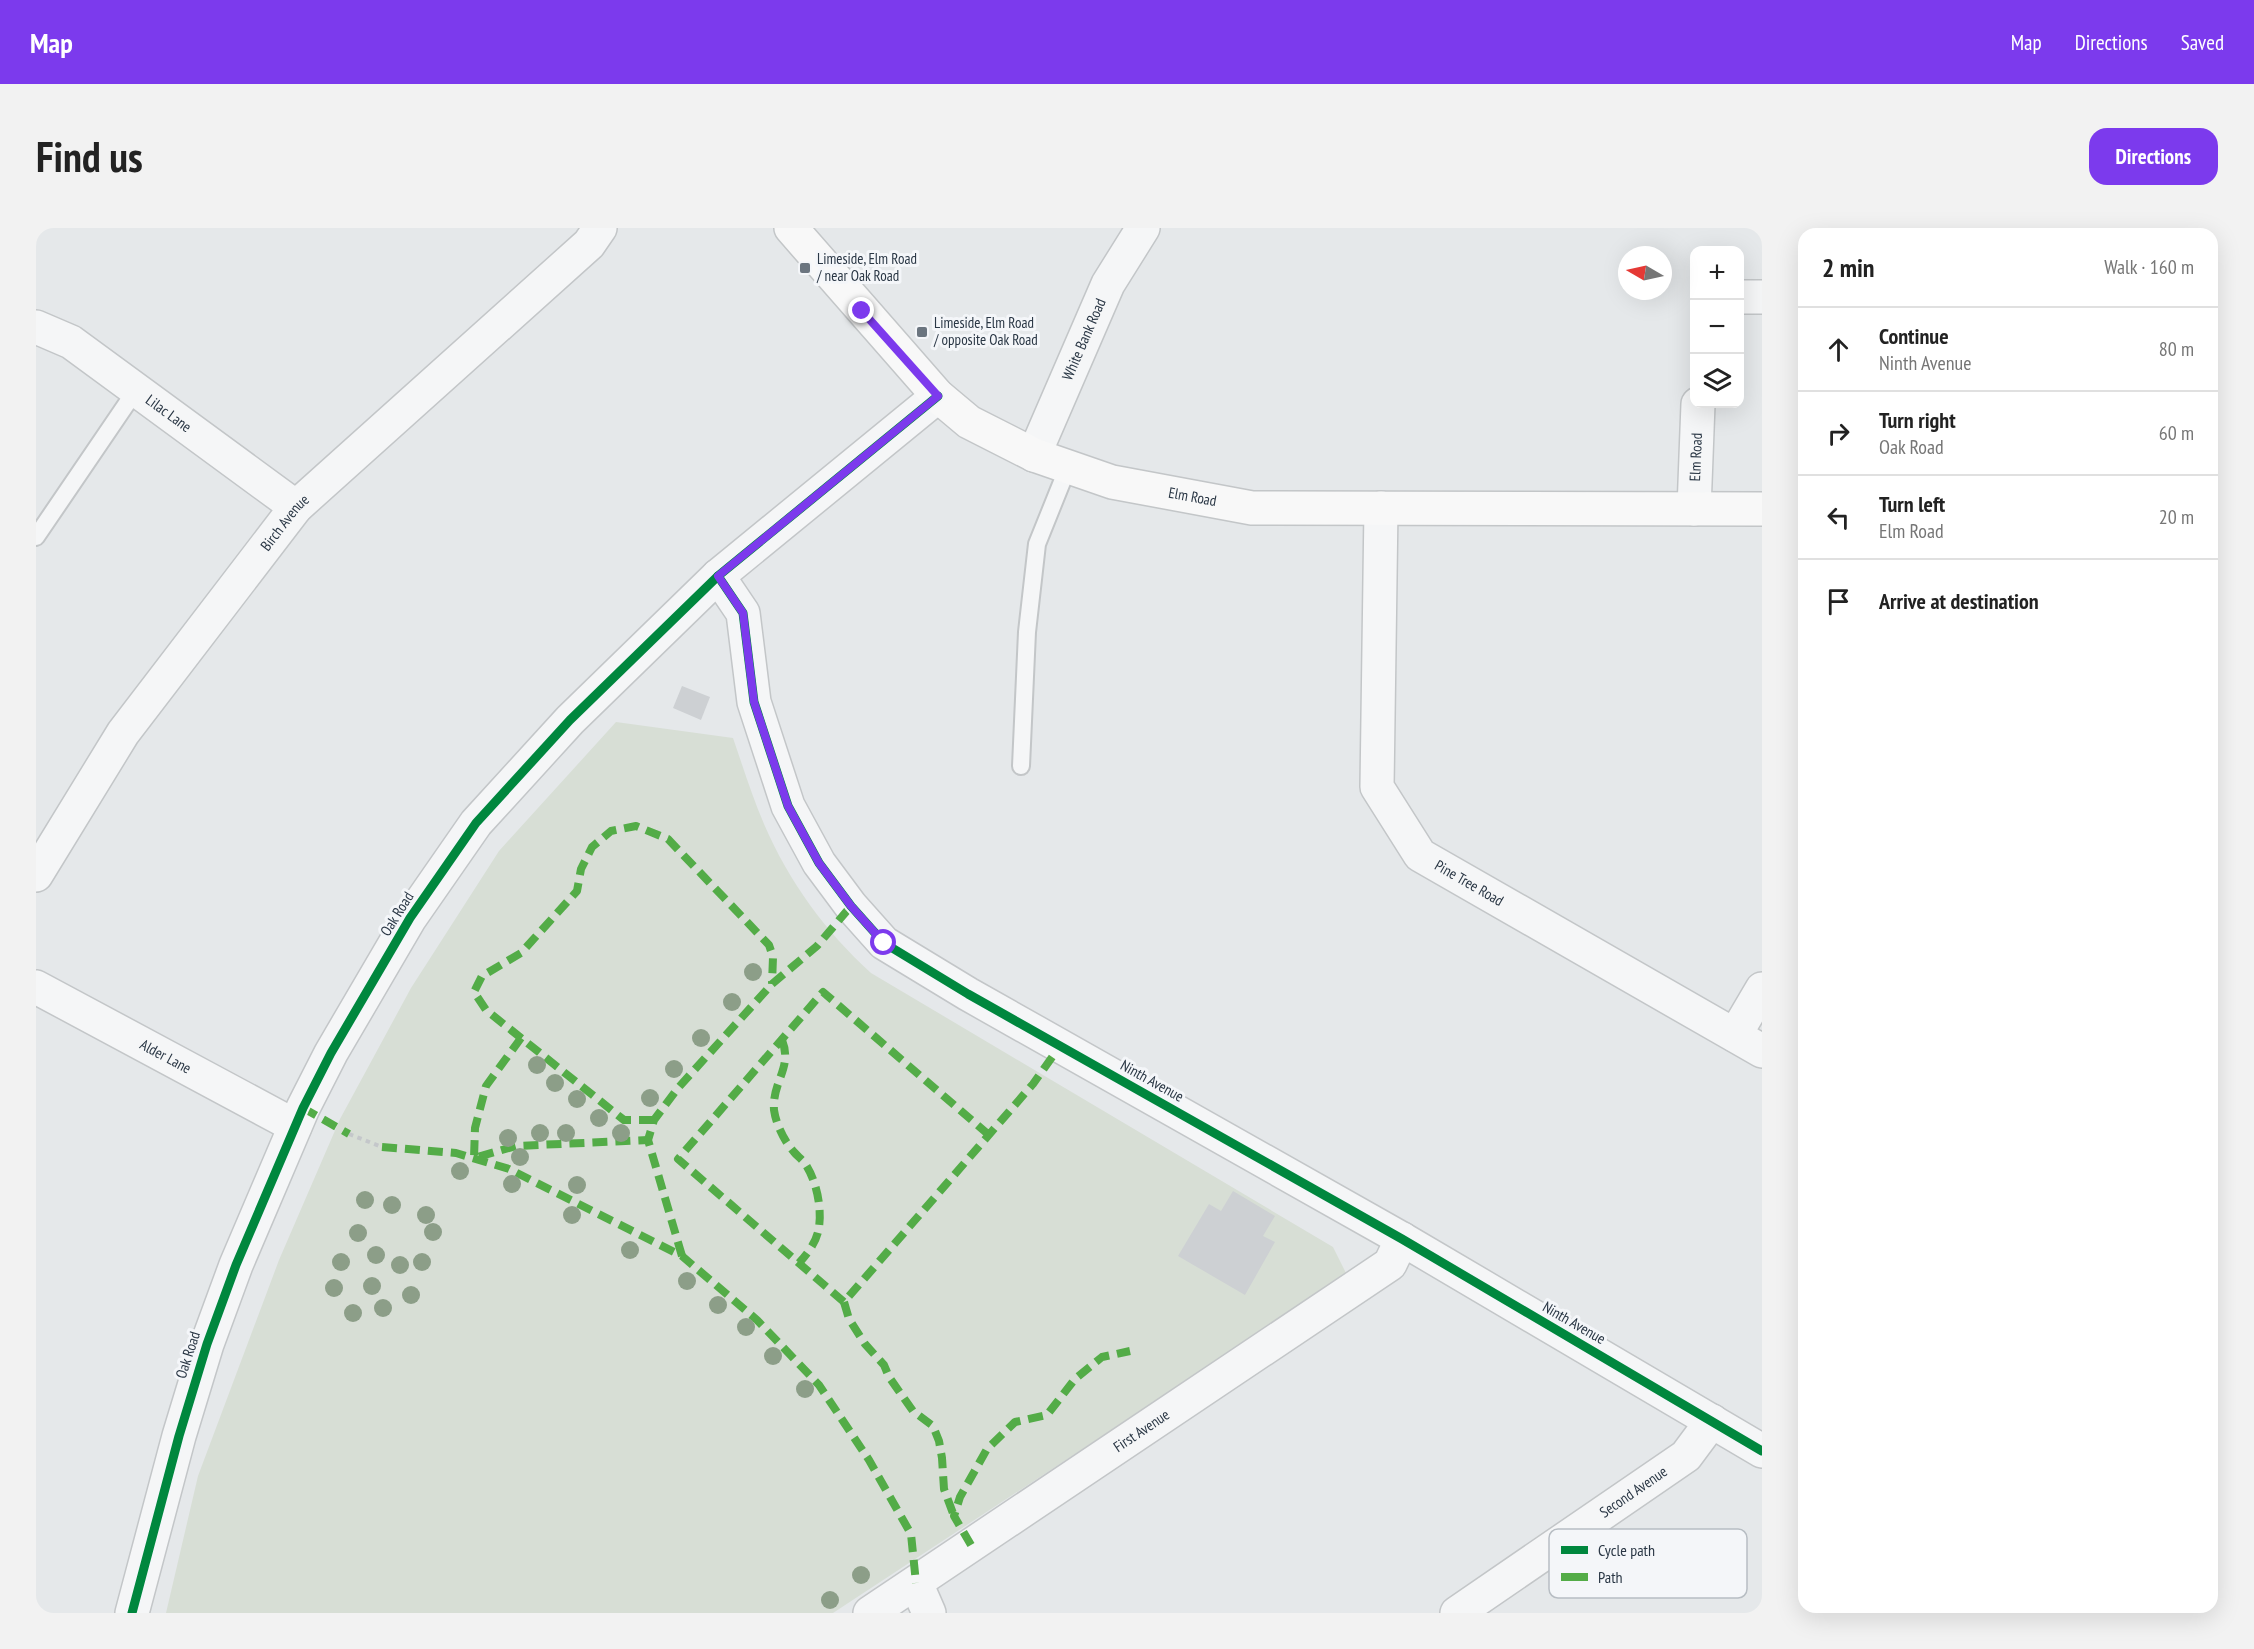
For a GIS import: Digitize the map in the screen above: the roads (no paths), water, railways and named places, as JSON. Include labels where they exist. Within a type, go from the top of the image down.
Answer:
[{"type":"street","name":"Birch Avenue","points":[[36,875],[123,733],[296,507],[589,244],[600,228]]},
{"type":"street","name":"Elm Road","points":[[791,228],[938,396],[969,422],[1034,455],[1112,482],[1252,508],[1762,509]]},
{"type":"street","name":"White Bank Road","points":[[1034,455],[1108,284],[1143,228]]},
{"type":"street","points":[[1744,297],[1762,297]]},
{"type":"street","name":"Lilac Lane","points":[[36,327],[70,342],[296,507]]},
{"type":"street","name":"Oak Road","points":[[132,1613],[179,1436],[207,1344],[240,1254],[295,1126],[331,1053],[410,918],[476,823],[570,720],[718,576],[938,396]]},
{"type":"street","name":"Elm Road","points":[[1694,509],[1698,408]]},
{"type":"street","name":"Pine Tree Road","points":[[1381,508],[1377,787],[1420,855],[1749,1043],[1762,989]]},
{"type":"street","name":"Ninth Avenue","points":[[718,576],[743,613],[754,702],[788,806],[819,863],[851,906],[884,943],[978,1000],[1402,1239],[1762,1451]]},
{"type":"street","name":"Alder Lane","points":[[36,987],[295,1126]]},
{"type":"street","name":"First Avenue","points":[[870,1613],[1390,1264],[1402,1239]]},
{"type":"street","name":"Second Avenue","points":[[1580,1529],[1686,1456],[1712,1421]]},
{"type":"street","name":"Second Avenue","points":[[1457,1613],[1549,1550]]},
{"type":"street","points":[[916,1583],[929,1613]]},
{"type":"lane","points":[[36,537],[136,390]]},
{"type":"lane","points":[[1021,766],[1027,632],[1037,544],[1068,467]]},
{"type":"place","name":"Limeside, Elm Road / near Oak Road","points":[[805,268]]},
{"type":"place","name":"Limeside, Elm Road / opposite Oak Road","points":[[922,332]]}]
